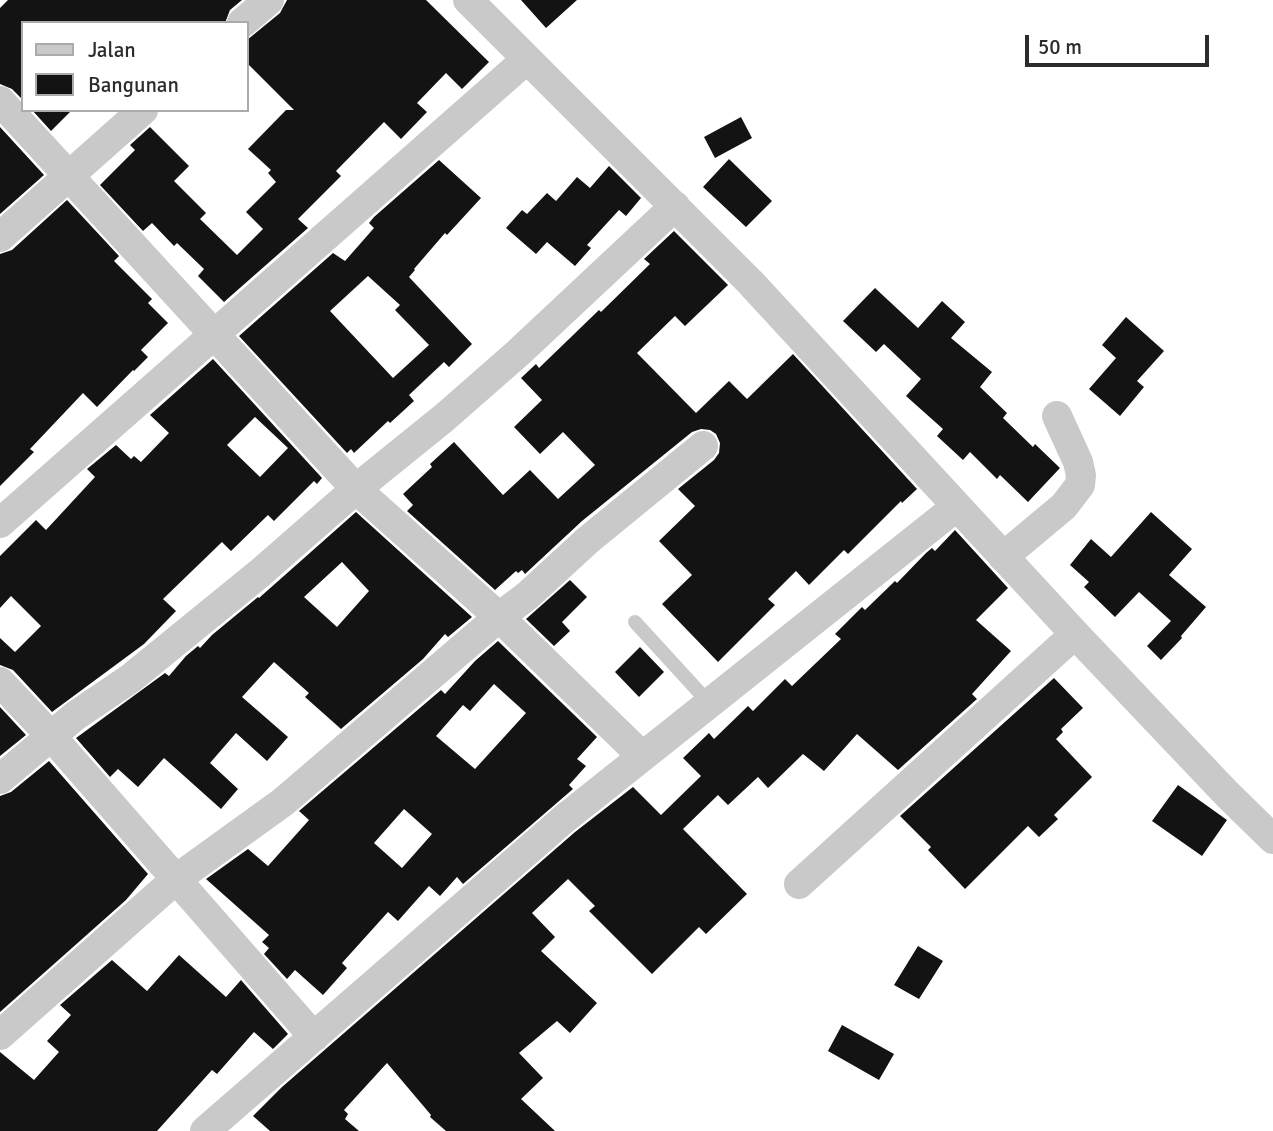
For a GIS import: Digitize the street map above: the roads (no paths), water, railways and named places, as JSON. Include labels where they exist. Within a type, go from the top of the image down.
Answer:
[{"type":"street","points":[[244,21],[269,0]]},
{"type":"street","points":[[468,0],[750,282],[1075,634],[1273,839]]},
{"type":"street","points":[[0,523],[527,60]]},
{"type":"street","points":[[0,101],[356,489],[499,617],[642,756]]},
{"type":"street","points":[[0,237],[141,112]]},
{"type":"street","points":[[0,779],[51,736],[131,678],[445,417],[518,353],[675,206]]},
{"type":"street","points":[[1003,556],[1064,506],[1080,485],[1078,462],[1057,416]]},
{"type":"street","points":[[0,1035],[175,880],[283,802],[527,596],[588,540],[703,446]]},
{"type":"street","points":[[205,1131],[564,818],[710,705],[956,507]]},
{"type":"street","points":[[799,884],[1075,634]]},
{"type":"street","points":[[0,682],[51,736],[314,1037]]},
{"type":"lane","points":[[635,622],[710,705]]}]
